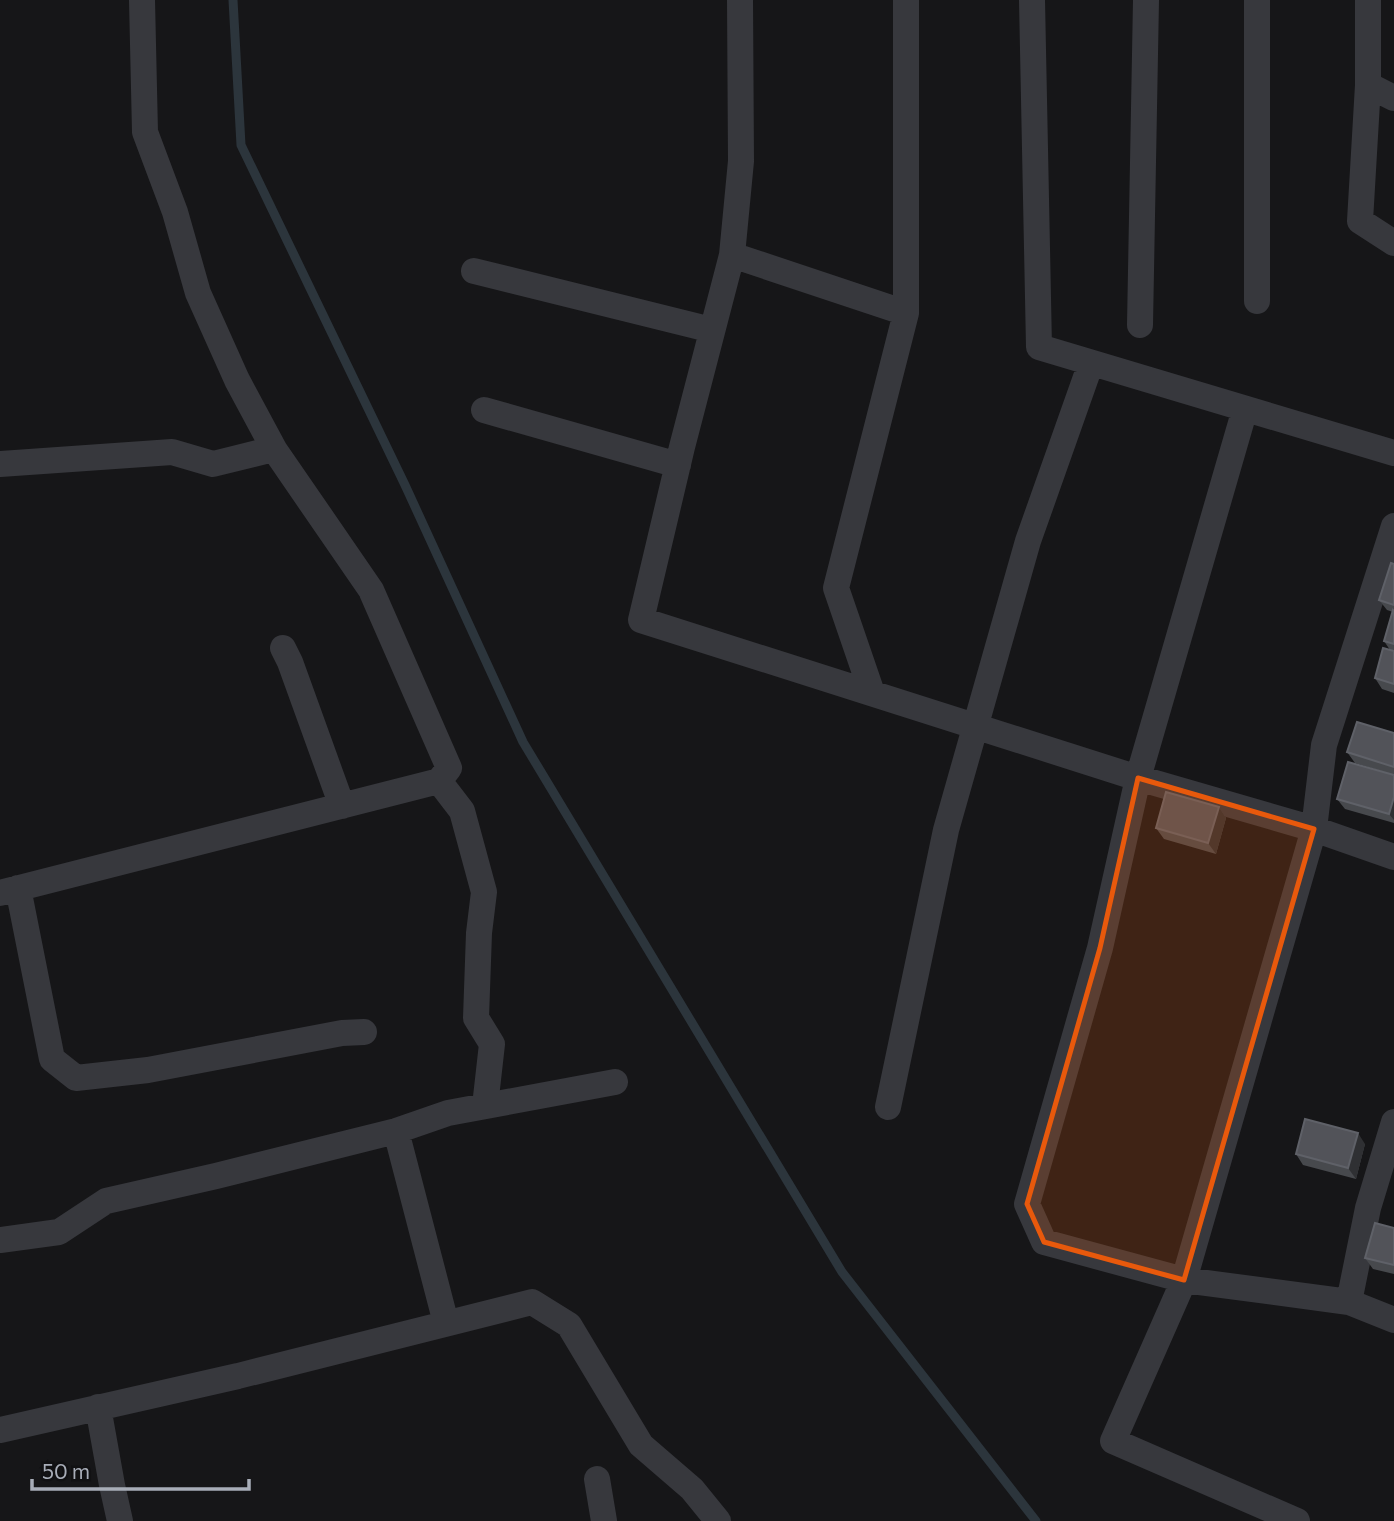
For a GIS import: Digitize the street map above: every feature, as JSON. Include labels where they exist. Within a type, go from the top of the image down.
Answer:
[{"type":"street","points":[[142,0],[145,132],[175,212],[198,293],[237,380],[274,449],[371,590],[449,768],[439,781],[9,891],[52,1059],[76,1078],[148,1070],[342,1033],[364,1032]]},
{"type":"street","points":[[740,0],[741,160],[732,255],[641,620],[1138,778],[1314,829],[1394,857]]},
{"type":"street","points":[[872,693],[836,588],[906,313],[906,0]]},
{"type":"street","points":[[1032,0],[1039,347],[1394,453]]},
{"type":"street","points":[[1140,325],[1146,0]]},
{"type":"street","points":[[1257,0],[1257,300]]},
{"type":"street","points":[[1368,0],[1368,85],[1360,221],[1394,243]]},
{"type":"street","points":[[1368,85],[1394,98]]},
{"type":"street","points":[[732,255],[906,313]]},
{"type":"street","points":[[474,271],[712,330]]},
{"type":"street","points":[[888,1107],[946,830],[1028,541],[1091,363]]},
{"type":"street","points":[[1245,409],[1138,778],[1100,948],[1027,1204],[1044,1242],[1184,1280],[1349,1302],[1394,1320]]},
{"type":"street","points":[[484,410],[678,465]]},
{"type":"street","points":[[0,464],[172,452],[213,464],[274,449]]},
{"type":"street","points":[[1297,1521],[1113,1441],[1184,1280],[1314,829],[1324,746],[1394,526]]},
{"type":"street","points":[[283,648],[342,806]]},
{"type":"street","points":[[439,781],[462,811],[484,892],[479,933],[477,1018],[492,1044],[485,1106]]},
{"type":"street","points":[[0,1240],[59,1232],[106,1201],[396,1131],[447,1112],[615,1082]]},
{"type":"street","points":[[1349,1302],[1368,1208],[1394,1122]]},
{"type":"street","points":[[396,1131],[446,1323]]},
{"type":"street","points":[[0,1430],[238,1376],[532,1302],[569,1325],[641,1445],[692,1489],[718,1521]]},
{"type":"street","points":[[98,1407],[120,1521]]},
{"type":"street","points":[[597,1479],[604,1521]]},
{"type":"highlighted area","points":[[1138,778],[1314,829],[1184,1280],[1044,1242],[1027,1204],[1100,948]]},
{"type":"building","points":[[1391,563],[1394,564],[1394,605],[1379,600]]},
{"type":"building","points":[[1394,611],[1394,644],[1384,641]]},
{"type":"building","points":[[1383,648],[1394,651],[1394,684],[1375,678]]},
{"type":"building","points":[[1357,722],[1394,733],[1394,767],[1347,752]]},
{"type":"building","points":[[1348,762],[1394,775],[1394,797],[1389,814],[1337,799]]},
{"type":"building","points":[[1166,792],[1219,807],[1208,843],[1156,828]]},
{"type":"building","points":[[1305,1119],[1358,1133],[1348,1168],[1296,1154]]},
{"type":"building","points":[[1375,1223],[1394,1228],[1394,1265],[1365,1258]]},
{"type":"waterway","points":[[233,0],[241,145],[405,485],[523,742],[842,1272],[1036,1521]]}]
